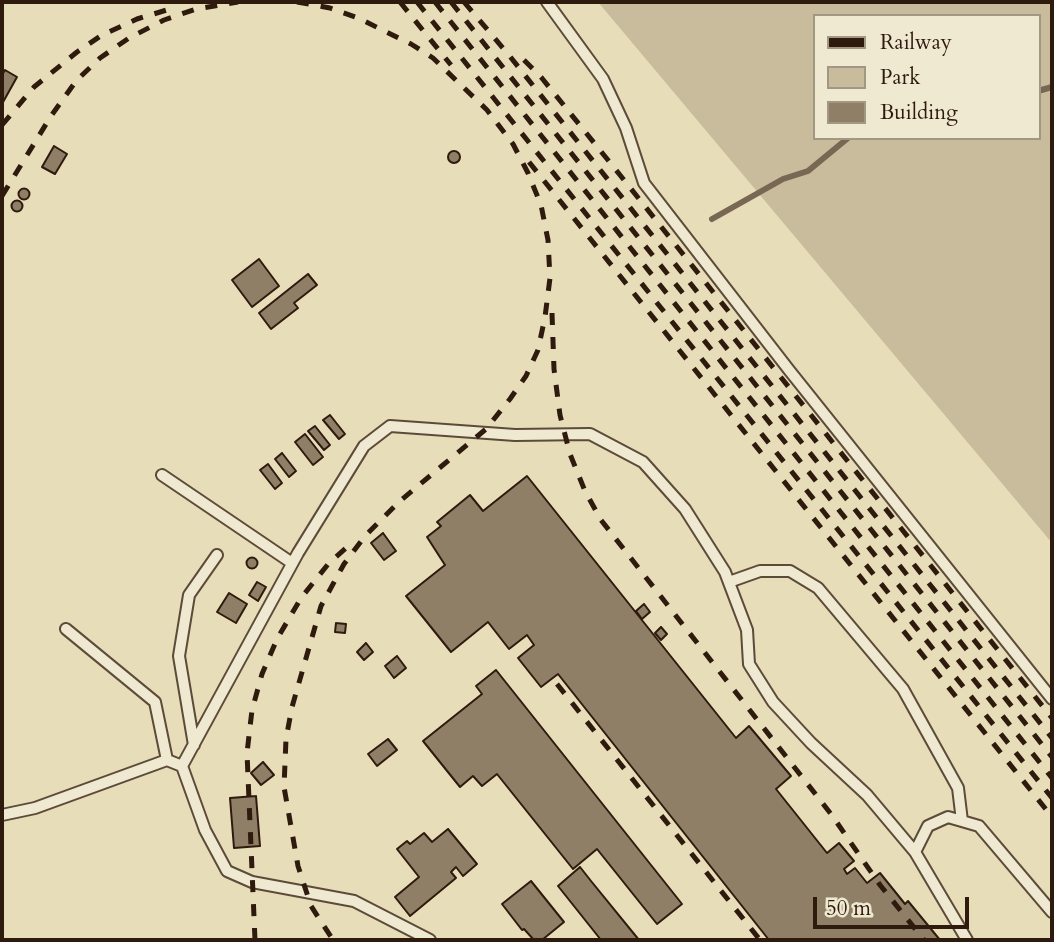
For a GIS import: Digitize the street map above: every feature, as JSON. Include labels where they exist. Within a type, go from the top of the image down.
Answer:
[{"type":"lane","points":[[547,2],[603,79],[626,128],[644,183],[789,370],[1052,699]]},
{"type":"lane","points":[[182,766],[292,563],[364,446],[390,426],[515,435],[590,434],[643,462],[685,509],[725,572],[747,630],[749,664],[773,702],[811,743],[867,795],[915,852],[967,940]]},
{"type":"lane","points":[[162,475],[292,563]]},
{"type":"lane","points":[[194,745],[179,656],[189,595],[217,555]]},
{"type":"lane","points":[[729,582],[760,571],[790,571],[818,588],[903,689],[958,788],[962,821]]},
{"type":"lane","points":[[66,629],[155,702],[167,760]]},
{"type":"lane","points":[[2,815],[35,808],[167,760],[182,766],[205,830],[227,870],[252,882],[354,901],[430,940]]},
{"type":"lane","points":[[915,852],[928,826],[948,817],[979,826],[1052,912]]},
{"type":"green space","points":[[598,2],[1052,2],[1052,543]]},
{"type":"building","points":[[5,70],[17,77],[2,104],[2,75]]},
{"type":"building","points":[[54,146],[67,154],[55,174],[42,167]]},
{"type":"building","points":[[449,152],[459,152],[459,162],[449,162]]},
{"type":"building","points":[[24,188],[30,194],[24,200],[18,194]]},
{"type":"building","points":[[17,200],[23,206],[17,212],[11,206]]},
{"type":"building","points":[[259,259],[279,286],[252,307],[232,280]]},
{"type":"building","points":[[308,274],[317,285],[294,303],[298,308],[271,329],[259,313]]},
{"type":"building","points":[[330,415],[345,434],[339,439],[323,420]]},
{"type":"building","points":[[315,426],[330,445],[324,450],[308,431]]},
{"type":"building","points":[[305,434],[323,457],[313,465],[295,442]]},
{"type":"building","points":[[282,453],[296,471],[289,477],[275,459]]},
{"type":"building","points":[[268,464],[282,483],[275,489],[260,470]]},
{"type":"building","points":[[527,476],[736,738],[749,726],[791,776],[776,789],[827,853],[839,843],[854,861],[844,869],[847,874],[855,868],[867,883],[880,873],[905,904],[908,901],[940,940],[769,940],[558,674],[541,687],[518,658],[534,645],[527,635],[509,649],[488,622],[451,652],[406,596],[445,565],[427,537],[441,526],[437,522],[470,495],[483,511]]},
{"type":"building","points":[[383,533],[396,551],[384,560],[371,543]]},
{"type":"building","points":[[252,557],[258,563],[252,569],[246,563]]},
{"type":"building","points":[[257,582],[266,587],[258,601],[249,595]]},
{"type":"building","points":[[229,593],[247,604],[236,623],[217,612]]},
{"type":"building","points":[[644,604],[650,612],[642,619],[636,611]]},
{"type":"building","points":[[336,623],[346,624],[345,633],[335,632]]},
{"type":"building","points":[[661,627],[667,634],[661,640],[655,633]]},
{"type":"building","points":[[366,643],[373,652],[364,660],[357,652]]},
{"type":"building","points":[[397,656],[406,668],[394,678],[385,666]]},
{"type":"building","points":[[496,670],[682,904],[657,924],[597,849],[573,869],[497,774],[482,786],[473,776],[460,787],[423,741],[482,694],[476,686]]},
{"type":"building","points":[[388,739],[397,750],[377,766],[368,754]]},
{"type":"building","points":[[263,762],[274,775],[261,785],[251,773]]},
{"type":"building","points":[[256,796],[260,846],[234,848],[230,798]]},
{"type":"building","points":[[448,829],[477,864],[463,876],[456,867],[451,872],[456,878],[410,916],[395,897],[419,877],[397,849],[407,841],[410,844],[424,833],[432,842]]},
{"type":"building","points":[[580,867],[639,940],[601,940],[558,886]]},
{"type":"building","points":[[531,881],[564,922],[542,940],[534,940],[522,930],[502,904]]},
{"type":"waterway","points":[[1040,90],[1052,87]]},
{"type":"waterway","points":[[712,219],[783,179],[808,171],[846,140]]},
{"type":"railway","points":[[2,196],[51,116],[76,81],[100,58],[129,38],[164,20],[196,9],[238,2]]},
{"type":"railway","points":[[297,2],[330,8],[358,18],[411,44],[433,58],[487,110],[513,144],[541,205],[548,240],[550,278],[538,350],[526,376],[510,399],[486,429],[400,501],[365,536],[344,564],[321,606],[292,707],[286,739],[284,787],[298,866],[311,906],[333,940]]},
{"type":"railway","points":[[400,2],[451,65]]},
{"type":"railway","points":[[417,2],[1052,798]]},
{"type":"railway","points":[[435,2],[1052,778]]},
{"type":"railway","points":[[451,2],[1052,757]]},
{"type":"railway","points":[[464,2],[1052,738]]},
{"type":"railway","points":[[2,125],[34,87],[77,52],[102,35],[137,19],[170,9]]},
{"type":"railway","points":[[524,60],[541,77],[620,175],[1052,718]]},
{"type":"railway","points":[[529,162],[1052,817]]},
{"type":"railway","points":[[552,313],[554,369],[560,415],[570,454],[585,491],[601,520],[831,814],[880,885],[924,940]]},
{"type":"railway","points":[[255,940],[247,753],[252,710],[262,674],[277,639],[301,598],[329,563],[347,547]]},
{"type":"railway","points":[[557,684],[760,940]]}]
